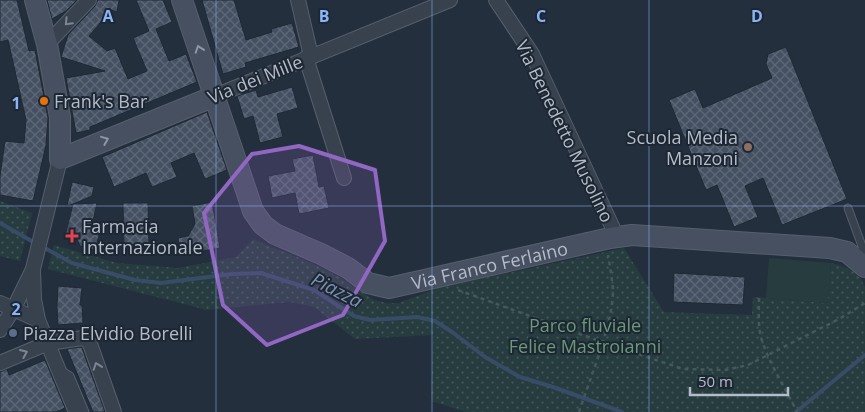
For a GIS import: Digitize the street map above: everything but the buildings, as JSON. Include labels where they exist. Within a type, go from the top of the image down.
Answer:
[{"type":"main road","points":[[36,0],[47,44],[60,117],[60,158]]},
{"type":"main road","name":"Via Franco Ferlaino","points":[[182,0],[253,210],[262,225],[275,234],[321,254],[368,283],[390,288],[442,275],[612,244],[632,235],[830,248],[847,252],[863,265]]},
{"type":"main road","name":"Via dei Mille","points":[[60,158],[215,96]]},
{"type":"street","points":[[47,44],[89,0]]},
{"type":"street","points":[[298,0],[308,57],[344,178]]},
{"type":"street","name":"Via dei Mille","points":[[215,96],[450,0]]},
{"type":"street","name":"Via Benedetto Musolino","points":[[496,0],[532,54],[612,244]]},
{"type":"street","points":[[0,330],[14,308],[33,270],[60,158]]},
{"type":"street","points":[[33,270],[34,299],[38,320],[76,412]]},
{"type":"street","points":[[0,303],[38,320]]},
{"type":"street","points":[[0,363],[48,343],[86,339],[90,344],[114,412]]},
{"type":"lane","points":[[848,208],[862,246],[863,265]]},
{"type":"lane","points":[[59,370],[70,376],[85,412]]},
{"type":"path","points":[[579,412],[601,347],[611,309],[613,290],[612,244]]},
{"type":"path","points":[[456,289],[683,369],[725,370],[748,365],[839,319],[865,303]]},
{"type":"path","points":[[759,298],[761,335],[768,354],[797,412]]},
{"type":"highlighted area","points":[[299,146],[375,170],[385,241],[343,315],[267,345],[223,305],[204,213],[252,154]]},
{"type":"green space","points":[[0,201],[32,213],[20,261],[0,256]]},
{"type":"green space","name":"Parco fluviale Felice Mastroianni","points":[[253,239],[309,262],[336,275],[374,300],[387,303],[399,303],[438,288],[624,248],[664,312],[752,315],[753,297],[827,303],[831,263],[856,273],[865,287],[865,412],[466,412],[431,401],[433,335],[355,339],[314,307],[290,302],[207,310],[48,269],[54,245],[117,263],[178,268],[236,257]]},
{"type":"green space","points":[[769,258],[831,263],[827,303],[766,298]]},
{"type":"waterway","name":"Piazza","points":[[0,223],[35,243]]},
{"type":"waterway","name":"Piazza","points":[[41,246],[72,263],[135,280],[161,283],[232,274],[261,273],[314,290],[354,316],[370,320],[417,317],[435,321],[485,357],[520,377],[622,412]]},
{"type":"waterway","name":"Piazza","points":[[796,412],[865,355]]},
{"type":"place","name":"Frank's Bar","points":[[44,101]]},
{"type":"place","name":"Scuola Media Manzoni","points":[[748,147]]},
{"type":"place","name":"Farmacia Internazionale","points":[[72,236]]},
{"type":"place","name":"Piazza Elvidio Borelli","points":[[13,333]]}]
